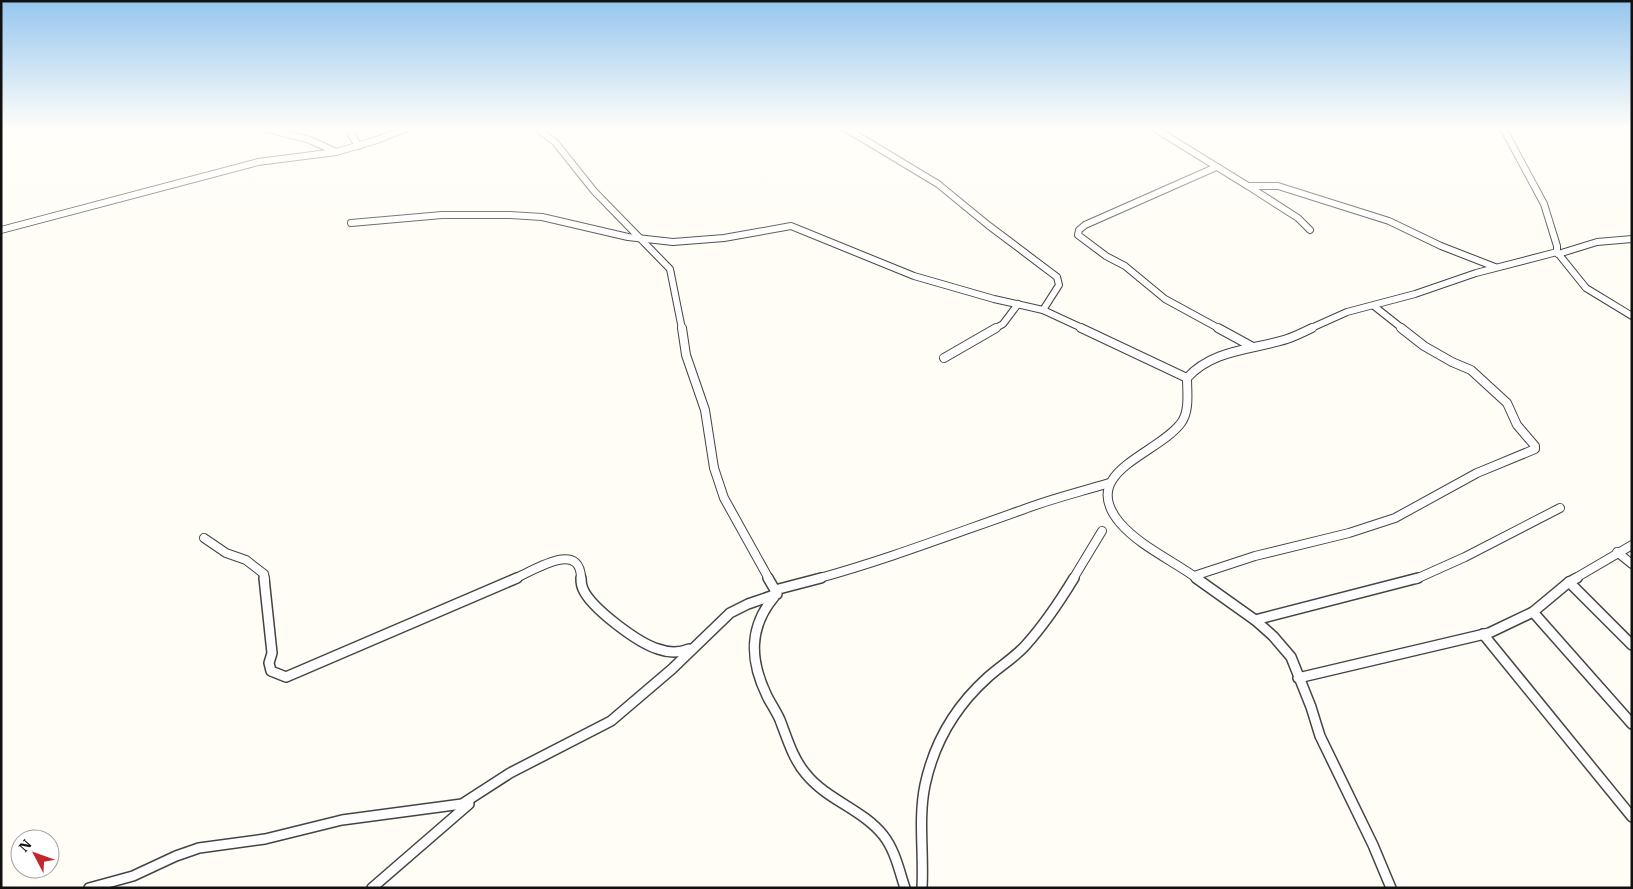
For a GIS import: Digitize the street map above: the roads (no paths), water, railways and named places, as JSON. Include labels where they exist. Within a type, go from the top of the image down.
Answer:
[{"type":"street","points":[[1,230],[227,169]]},
{"type":"street","points":[[577,169],[594,191],[670,269],[676,292],[686,355],[706,410],[714,468],[728,506],[776,592]]},
{"type":"street","points":[[914,169],[938,184],[1057,277],[1059,285],[1043,310]]},
{"type":"street","points":[[1211,169],[1085,225],[1079,230],[1078,235],[1106,256],[1125,266],[1151,290],[1165,299],[1194,317],[1251,346]]},
{"type":"street","points":[[1217,169],[1248,186],[1298,218],[1310,230]]},
{"type":"street","points":[[1525,169],[1544,204],[1558,253],[1586,288],[1632,316]]},
{"type":"street","points":[[1248,186],[1278,186],[1297,191],[1389,222],[1441,246],[1495,267]]},
{"type":"street","points":[[351,223],[411,216],[510,214],[555,218],[599,231],[674,242],[714,240],[791,226],[797,227],[914,276],[1043,310],[1187,378]]},
{"type":"street","points":[[372,888],[502,777],[611,721],[672,669],[730,613],[776,592],[938,541],[1023,508],[1109,483],[1123,467],[1162,441],[1182,422],[1186,406],[1187,378],[1196,368],[1220,355],[1251,346],[1288,339],[1348,312],[1374,306],[1495,267],[1597,242],[1632,239]]},
{"type":"street","points":[[944,358],[1003,324],[1018,304]]},
{"type":"street","points":[[1194,576],[1255,556],[1349,533],[1395,518],[1477,474],[1535,448],[1511,414],[1507,403],[1471,370],[1452,362],[1424,346],[1374,306]]},
{"type":"street","points":[[1109,483],[1107,497],[1110,508],[1120,523],[1138,540],[1194,576],[1254,620],[1273,636],[1291,657],[1311,707],[1320,736],[1374,845],[1391,888]]},
{"type":"street","points":[[1254,620],[1413,580],[1465,557],[1560,508]]},
{"type":"street","points":[[922,888],[921,816],[924,792],[933,754],[943,732],[960,704],[1025,646],[1040,628],[1062,599],[1102,532]]},
{"type":"street","points":[[204,538],[226,553],[246,560],[264,574],[272,654],[269,663],[271,671],[277,675],[286,677],[292,675],[562,558],[575,561],[580,566],[582,588],[591,601],[650,647],[681,653],[691,649]]},
{"type":"street","points":[[1298,678],[1483,634],[1533,612],[1569,582],[1617,552],[1632,545]]},
{"type":"street","points":[[1617,552],[1632,564]]},
{"type":"street","points":[[1569,582],[1632,645]]},
{"type":"street","points":[[776,592],[763,608],[755,627],[756,664],[766,694],[778,714],[788,742],[803,770],[813,782],[869,821],[883,835],[892,850],[905,888]]},
{"type":"street","points":[[1533,612],[1632,724]]},
{"type":"street","points":[[1483,634],[1632,817]]},
{"type":"street","points":[[89,888],[133,876],[176,856],[199,848],[265,839],[304,831],[342,820],[462,804],[474,799]]}]
